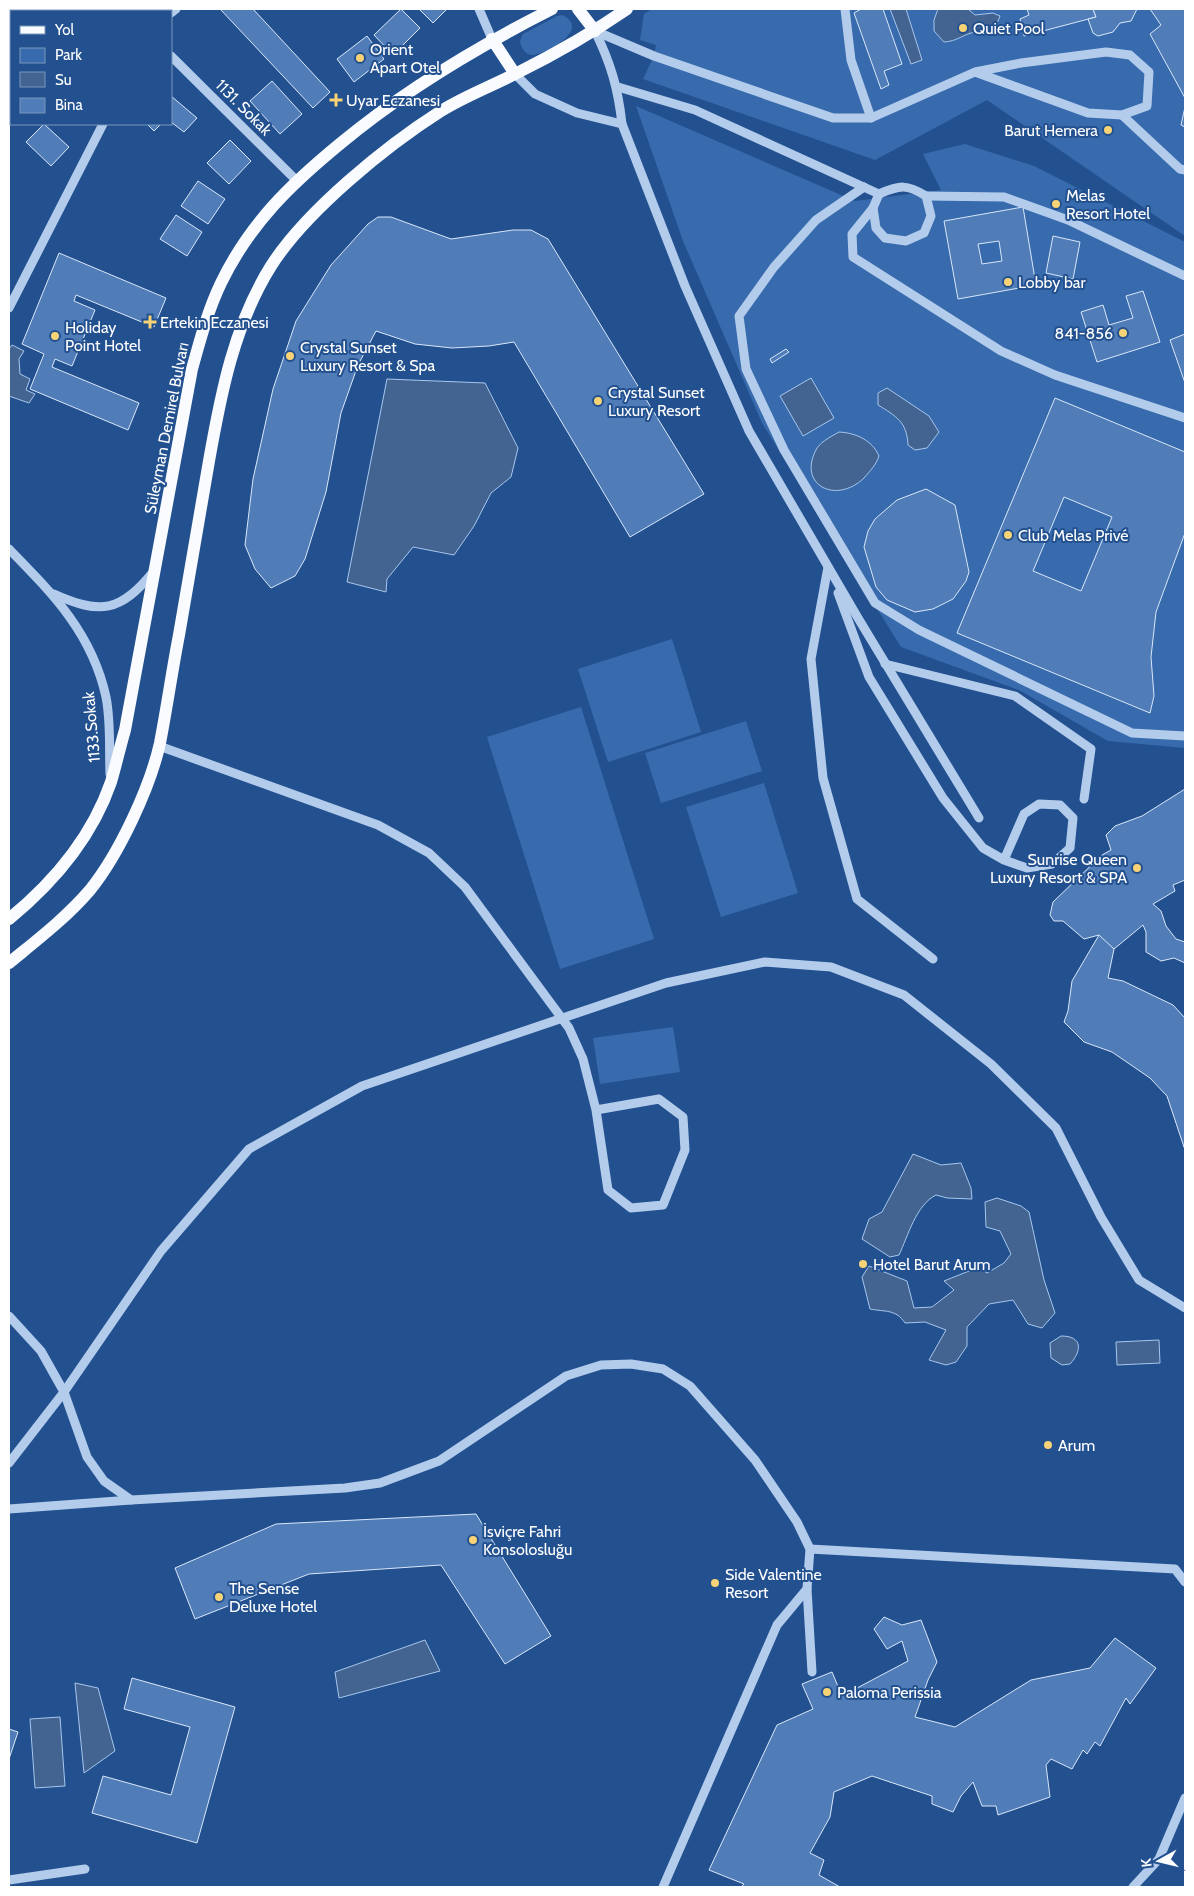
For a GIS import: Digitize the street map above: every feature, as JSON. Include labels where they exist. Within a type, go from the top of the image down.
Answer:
[{"type":"main road","name":"Süleyman Demirel Bulvarı","points":[[9,919],[30,902],[66,863],[91,826],[110,783],[125,730],[180,427],[203,327],[221,283],[247,238],[277,199],[296,180],[381,110],[492,39],[552,9]]},
{"type":"main road","points":[[578,9],[595,31]]},
{"type":"main road","points":[[9,963],[54,927],[91,889],[118,848],[140,802],[159,746],[213,436],[234,346],[247,310],[272,264],[338,190],[441,111],[595,31],[627,9]]},
{"type":"main road","points":[[492,39],[515,74]]},
{"type":"street","points":[[479,9],[492,39]]},
{"type":"street","points":[[845,9],[851,60],[871,118]]},
{"type":"street","points":[[595,31],[610,61],[618,87],[622,124],[685,286],[749,431],[885,664],[979,818]]},
{"type":"street","points":[[595,31],[654,56],[833,118],[871,118],[976,72],[1022,63],[1106,52],[1130,55],[1149,72],[1147,106],[1122,115],[1088,113],[976,72]]},
{"type":"street","name":"1131. Sokak","points":[[172,57],[296,180]]},
{"type":"street","points":[[515,74],[535,94],[577,112],[622,124]]},
{"type":"street","points":[[618,87],[695,110],[880,194]]},
{"type":"street","points":[[1122,115],[1180,169],[1185,170]]},
{"type":"street","points":[[9,308],[102,125]]},
{"type":"street","points":[[1185,276],[1068,220],[1004,197],[926,196],[912,187],[895,186],[880,194],[873,208],[852,234],[853,257],[875,273],[1001,352],[1054,375],[1185,418]]},
{"type":"street","points":[[864,187],[816,220],[774,267],[739,316],[746,369],[784,450],[875,604],[918,630],[1132,733],[1185,736]]},
{"type":"street","points":[[873,208],[876,228],[885,238],[906,241],[924,233],[931,216],[926,196]]},
{"type":"street","points":[[9,549],[52,593],[80,606],[104,608],[126,600],[139,590],[154,570]]},
{"type":"street","points":[[828,567],[870,677],[943,798],[983,848],[1004,860],[1027,868],[1052,864],[1070,848],[1073,818],[1060,805],[1039,804],[1024,814],[1004,860]]},
{"type":"street","points":[[828,567],[811,659],[823,778],[857,899],[933,958]]},
{"type":"street","name":"1133.Sokak","points":[[52,593],[74,621],[99,672],[106,699],[110,783]]},
{"type":"street","points":[[885,664],[1015,696],[1091,750],[1084,799]]},
{"type":"street","points":[[159,746],[378,825],[429,853],[465,887],[563,1020],[578,1044],[596,1110],[608,1190],[630,1208],[663,1205],[685,1150],[683,1117],[660,1099],[596,1110]]},
{"type":"street","points":[[9,1463],[64,1392],[161,1251],[249,1149],[362,1086],[563,1020],[666,983],[765,962],[831,967],[904,995],[991,1064],[1056,1128],[1101,1217],[1139,1280],[1185,1308]]},
{"type":"street","points":[[9,1316],[41,1351],[64,1392],[88,1457],[104,1480],[130,1500]]},
{"type":"street","points":[[9,1509],[345,1488],[380,1482],[439,1461],[566,1376],[601,1365],[631,1364],[663,1369],[690,1386],[706,1401],[755,1460],[798,1522],[810,1549],[807,1589],[812,1672]]},
{"type":"street","points":[[810,1549],[1175,1569],[1185,1582]]},
{"type":"street","points":[[663,1887],[777,1625],[807,1589]]},
{"type":"street","points":[[1133,1887],[1159,1859],[1185,1798]]},
{"type":"street","points":[[9,1880],[86,1869]]},
{"type":"green space","name":"Barut Hemera","points":[[652,9],[1185,9],[1185,236],[987,100],[875,160],[643,79],[654,56],[656,45],[640,40],[644,14]]},
{"type":"green space","points":[[562,15],[570,21],[572,27],[569,34],[563,40],[538,54],[532,55],[525,52],[520,41],[523,34]]},
{"type":"green space","name":"Club Melas Privé","points":[[636,106],[855,201],[941,190],[923,154],[965,144],[1034,166],[1185,242],[1185,748],[1108,741],[1019,690],[901,647],[762,423],[683,241]]},
{"type":"green space","points":[[672,639],[701,732],[608,762],[578,669]]},
{"type":"green space","points":[[581,707],[654,939],[560,969],[487,737]]},
{"type":"green space","points":[[746,721],[762,771],[661,803],[645,753]]},
{"type":"green space","points":[[764,783],[798,893],[721,917],[686,807]]},
{"type":"green space","points":[[673,1027],[680,1072],[600,1084],[593,1038]]},
{"type":"water","points":[[890,9],[906,9],[922,60],[911,64]]},
{"type":"water","name":"Quiet Pool","points":[[938,9],[968,9],[975,15],[993,13],[1000,16],[992,28],[944,42],[934,31],[934,20]]},
{"type":"water","points":[[12,345],[24,351],[19,359],[20,374],[30,379],[26,390],[35,394],[29,403],[9,396],[9,349]]},
{"type":"water","points":[[811,378],[834,418],[803,436],[780,396]]},
{"type":"water","points":[[387,379],[485,383],[518,448],[511,477],[491,493],[474,526],[454,555],[413,547],[387,579],[386,592],[347,582]]},
{"type":"water","points":[[887,388],[929,416],[939,432],[927,448],[915,450],[908,445],[903,425],[878,405],[878,393]]},
{"type":"water","points":[[839,432],[863,438],[876,450],[879,456],[875,465],[864,478],[853,486],[842,490],[831,490],[822,487],[815,481],[812,472],[812,461],[819,445]]},
{"type":"water","points":[[913,1154],[941,1165],[961,1163],[971,1188],[972,1199],[947,1198],[936,1195],[918,1213],[899,1255],[890,1257],[862,1239],[869,1219],[882,1212]]},
{"type":"water","points":[[997,1198],[1021,1206],[1029,1212],[1044,1280],[1055,1313],[1042,1328],[1028,1324],[1013,1300],[989,1304],[967,1327],[967,1346],[956,1362],[946,1365],[929,1360],[946,1330],[925,1322],[905,1323],[894,1313],[870,1309],[862,1277],[869,1266],[907,1281],[914,1308],[932,1307],[954,1290],[944,1281],[979,1267],[987,1273],[1004,1263],[1011,1254],[1000,1231],[986,1227],[985,1202]]},
{"type":"water","points":[[1061,1336],[1077,1341],[1077,1354],[1070,1364],[1062,1365],[1051,1358],[1050,1343]]},
{"type":"water","points":[[1159,1340],[1160,1363],[1117,1365],[1116,1342]]},
{"type":"water","points":[[425,1640],[440,1671],[339,1698],[335,1672]]},
{"type":"water","points":[[75,1683],[98,1688],[115,1751],[84,1773]]},
{"type":"water","points":[[60,1717],[65,1786],[35,1788],[30,1719]]},
{"type":"building","points":[[44,9],[91,9],[90,10]]},
{"type":"building","points":[[220,9],[253,9],[330,92],[313,108]]},
{"type":"building","points":[[401,9],[420,28],[393,55],[374,35]]},
{"type":"building","points":[[419,9],[447,9],[433,23]]},
{"type":"building","points":[[861,9],[883,9],[902,64],[884,71],[889,85],[881,89],[854,13]]},
{"type":"building","points":[[1027,9],[1093,9],[1096,17],[1024,36],[1020,19],[1029,15]]},
{"type":"building","points":[[1093,9],[1137,9],[1131,21],[1120,23],[1113,32],[1098,36],[1093,33],[1088,19],[1096,17]]},
{"type":"building","points":[[1150,9],[1185,9],[1185,98],[1150,34],[1161,25]]},
{"type":"building","points":[[367,36],[384,59],[354,82],[337,59]]},
{"type":"building","points":[[9,38],[10,76],[9,75]]},
{"type":"building","points":[[272,81],[302,114],[280,134],[250,101]]},
{"type":"building","points":[[172,97],[197,118],[184,132],[172,123]]},
{"type":"building","points":[[1185,107],[1185,127],[1181,125]]},
{"type":"building","points":[[45,125],[69,147],[51,166],[26,142]]},
{"type":"building","points":[[148,125],[160,125],[154,131]]},
{"type":"building","points":[[230,140],[251,161],[229,184],[207,163]]},
{"type":"building","points":[[198,181],[225,199],[208,224],[181,206]]},
{"type":"building","points":[[1023,207],[1036,285],[958,299],[944,221]],"holes":[[[999,241],[1002,261],[982,264],[978,244]]]},
{"type":"building","points":[[176,215],[202,232],[187,256],[160,239]]},
{"type":"building","name":"Crystal Sunset Luxury Resort","points":[[378,217],[391,217],[451,239],[513,230],[531,230],[548,239],[704,494],[630,537],[514,342],[489,346],[452,348],[415,344],[376,331],[358,365],[341,413],[326,492],[305,559],[295,576],[271,588],[255,569],[245,545],[253,479],[273,389],[296,321],[331,265],[368,224]]},
{"type":"building","points":[[1053,236],[1080,242],[1073,279],[1046,273]]},
{"type":"building","name":"Holiday Point Hotel","points":[[59,253],[166,298],[154,327],[76,295],[74,301],[95,310],[72,366],[55,359],[52,367],[139,403],[128,430],[30,389],[44,354],[22,344]]},
{"type":"building","name":"841-856","points":[[1143,291],[1160,342],[1097,362],[1081,312],[1103,305],[1109,325],[1133,318],[1126,296]]},
{"type":"building","points":[[1185,334],[1185,383],[1170,340]]},
{"type":"building","points":[[786,349],[789,352],[772,363],[770,359]]},
{"type":"building","points":[[1055,398],[1185,452],[1185,533],[1156,612],[1151,657],[1154,696],[1150,713],[957,633]],"holes":[[[1064,497],[1112,517],[1081,591],[1033,571]]]},
{"type":"building","points":[[926,489],[955,505],[969,572],[966,581],[953,599],[933,609],[915,612],[887,600],[876,587],[864,547],[868,531],[875,519],[897,500]]},
{"type":"building","name":"Sunrise Queen Luxury Resort & SPA","points":[[1185,789],[1185,880],[1173,885],[1175,891],[1153,904],[1161,911],[1166,926],[1176,939],[1185,942],[1185,963],[1174,958],[1161,961],[1146,952],[1146,932],[1143,925],[1114,949],[1101,940],[1099,935],[1084,939],[1063,921],[1054,921],[1050,915],[1053,902],[1102,855],[1111,850],[1106,835],[1115,826],[1142,816]]},
{"type":"building","points":[[1099,935],[1114,949],[1108,978],[1123,981],[1173,1005],[1185,1018],[1185,1150],[1167,1096],[1150,1078],[1112,1052],[1084,1042],[1064,1022],[1068,1011],[1072,981]]},
{"type":"building","name":"The Sense Deluxe Hotel","points":[[476,1514],[551,1636],[505,1664],[441,1565],[309,1574],[195,1619],[175,1568],[276,1524]]},
{"type":"building","points":[[884,1617],[902,1625],[921,1620],[937,1662],[928,1680],[915,1717],[955,1727],[1031,1680],[1090,1668],[1115,1638],[1156,1668],[1130,1704],[1126,1698],[1100,1746],[1095,1742],[1087,1754],[1083,1750],[1072,1769],[1051,1759],[1046,1765],[1050,1797],[998,1815],[996,1806],[982,1806],[973,1782],[961,1796],[953,1812],[932,1804],[932,1796],[872,1776],[834,1792],[830,1817],[810,1853],[824,1860],[819,1875],[840,1887],[741,1887],[744,1884],[709,1870],[777,1725],[813,1709],[802,1684],[832,1672],[842,1696],[908,1661],[902,1641],[887,1649],[874,1629]]},
{"type":"building","points":[[132,1678],[235,1707],[197,1843],[92,1813],[103,1776],[171,1795],[190,1727],[124,1709]]},
{"type":"building","points":[[9,1729],[18,1732],[9,1759]]},
{"type":"place","name":"Quiet Pool","points":[[963,28]]},
{"type":"place","name":"Orient Apart Otel","points":[[360,58]]},
{"type":"place","name":"Uyar Eczanesi","points":[[336,100]]},
{"type":"place","name":"Barut Hemera","points":[[1108,130]]},
{"type":"place","name":"Melas Resort Hotel","points":[[1056,204]]},
{"type":"place","name":"Lobby bar","points":[[1008,282]]},
{"type":"place","name":"Ertekin Eczanesi","points":[[150,322]]},
{"type":"place","name":"841-856","points":[[1123,333]]},
{"type":"place","name":"Holiday Point Hotel","points":[[55,336]]},
{"type":"place","name":"Crystal Sunset Luxury Resort & Spa","points":[[290,356]]},
{"type":"place","name":"Crystal Sunset Luxury Resort","points":[[598,401]]},
{"type":"place","name":"Club Melas Privé","points":[[1008,535]]},
{"type":"place","name":"Sunrise Queen Luxury Resort & SPA","points":[[1137,868]]},
{"type":"place","name":"Hotel Barut Arum","points":[[863,1264]]},
{"type":"place","name":"Arum","points":[[1048,1445]]},
{"type":"place","name":"İsviçre Fahri Konsolosluğu","points":[[473,1540]]},
{"type":"place","name":"Side Valentine Resort","points":[[715,1583]]},
{"type":"place","name":"The Sense Deluxe Hotel","points":[[219,1597]]},
{"type":"place","name":"Paloma Perissia","points":[[827,1692]]}]
